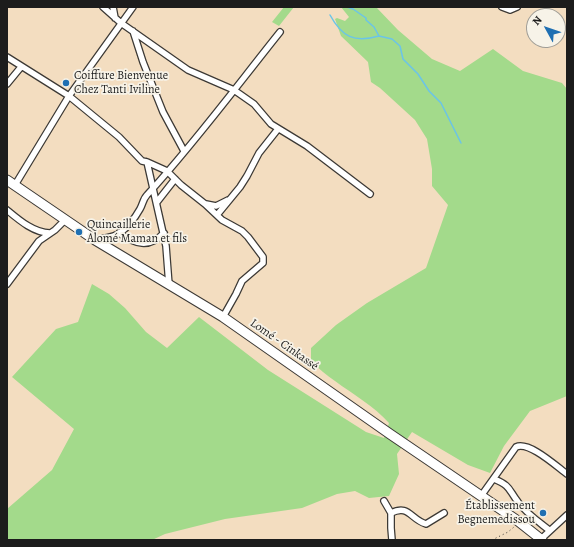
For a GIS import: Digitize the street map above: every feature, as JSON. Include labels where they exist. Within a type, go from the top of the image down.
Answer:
[{"type":"highway","name":"Lomé - Cinkassé","points":[[7,180],[95,240],[223,317],[390,434],[518,521],[541,539]]},
{"type":"street","points":[[103,7],[114,18],[188,70],[234,90],[254,104],[271,124],[308,146],[370,194]]},
{"type":"street","points":[[113,7],[114,18]]},
{"type":"street","points":[[15,185],[69,96],[133,7]]},
{"type":"street","points":[[502,7],[510,10],[517,7]]},
{"type":"street","points":[[133,31],[143,62],[163,112],[184,151]]},
{"type":"street","points":[[95,240],[110,237],[119,233],[140,209],[143,200],[280,32]]},
{"type":"street","points":[[7,56],[21,67],[69,96],[119,137],[142,161],[167,171],[217,215],[242,231],[252,242],[264,259],[263,263],[242,281],[223,317]]},
{"type":"street","points":[[7,84],[21,67]]},
{"type":"street","points":[[217,215],[247,176],[259,153],[278,129]]},
{"type":"street","points":[[147,162],[164,233],[169,285]]},
{"type":"street","points":[[157,202],[175,179]]},
{"type":"street","points":[[205,204],[216,206],[230,199]]},
{"type":"street","points":[[7,210],[32,228],[45,233],[50,233]]},
{"type":"street","points":[[7,284],[39,241],[55,230],[65,220]]},
{"type":"street","points":[[119,233],[131,241],[140,243],[153,241],[164,233]]},
{"type":"street","points":[[482,496],[516,448],[519,446],[530,447],[567,474]]},
{"type":"street","points":[[494,479],[502,482],[511,490],[519,503],[549,530]]},
{"type":"street","points":[[384,501],[391,514],[390,528],[392,540]]},
{"type":"street","points":[[391,514],[397,510],[403,510],[426,524],[444,512]]},
{"type":"street","points":[[541,539],[565,516],[567,510]]},
{"type":"path","points":[[492,540],[508,532],[518,521]]},
{"type":"green space","points":[[284,7],[294,7],[279,26],[272,22]]},
{"type":"green space","points":[[341,7],[376,7],[398,30],[432,59],[460,71],[493,49],[523,71],[562,83],[567,89],[567,396],[530,411],[504,446],[490,473],[468,465],[412,432],[397,454],[399,474],[389,496],[369,498],[355,491],[337,494],[302,508],[225,519],[165,534],[152,540],[7,540],[7,509],[52,470],[74,429],[12,377],[56,329],[78,322],[92,284],[109,294],[125,308],[146,332],[167,348],[199,317],[268,370],[366,432],[384,438],[389,423],[370,406],[311,362],[311,348],[336,325],[367,303],[426,268],[448,205],[432,186],[432,169],[427,139],[415,120],[380,88],[371,82],[368,62],[341,36],[335,19],[337,18],[345,21],[349,17]]},
{"type":"waterway","points":[[347,7],[353,9],[366,18],[366,20],[374,27],[379,36],[392,39],[400,46],[403,59],[418,74],[429,91],[441,103],[461,143]]},
{"type":"waterway","points":[[330,15],[339,29],[350,36],[362,39],[379,36]]},
{"type":"place","name":"Coiffure Bienvenue Chez Tanti Iviline","points":[[66,83]]},
{"type":"place","name":"Quincaillerie Alomé Maman et fils","points":[[79,232]]},
{"type":"place","name":"Établissement Begnemedissou","points":[[543,513]]}]
